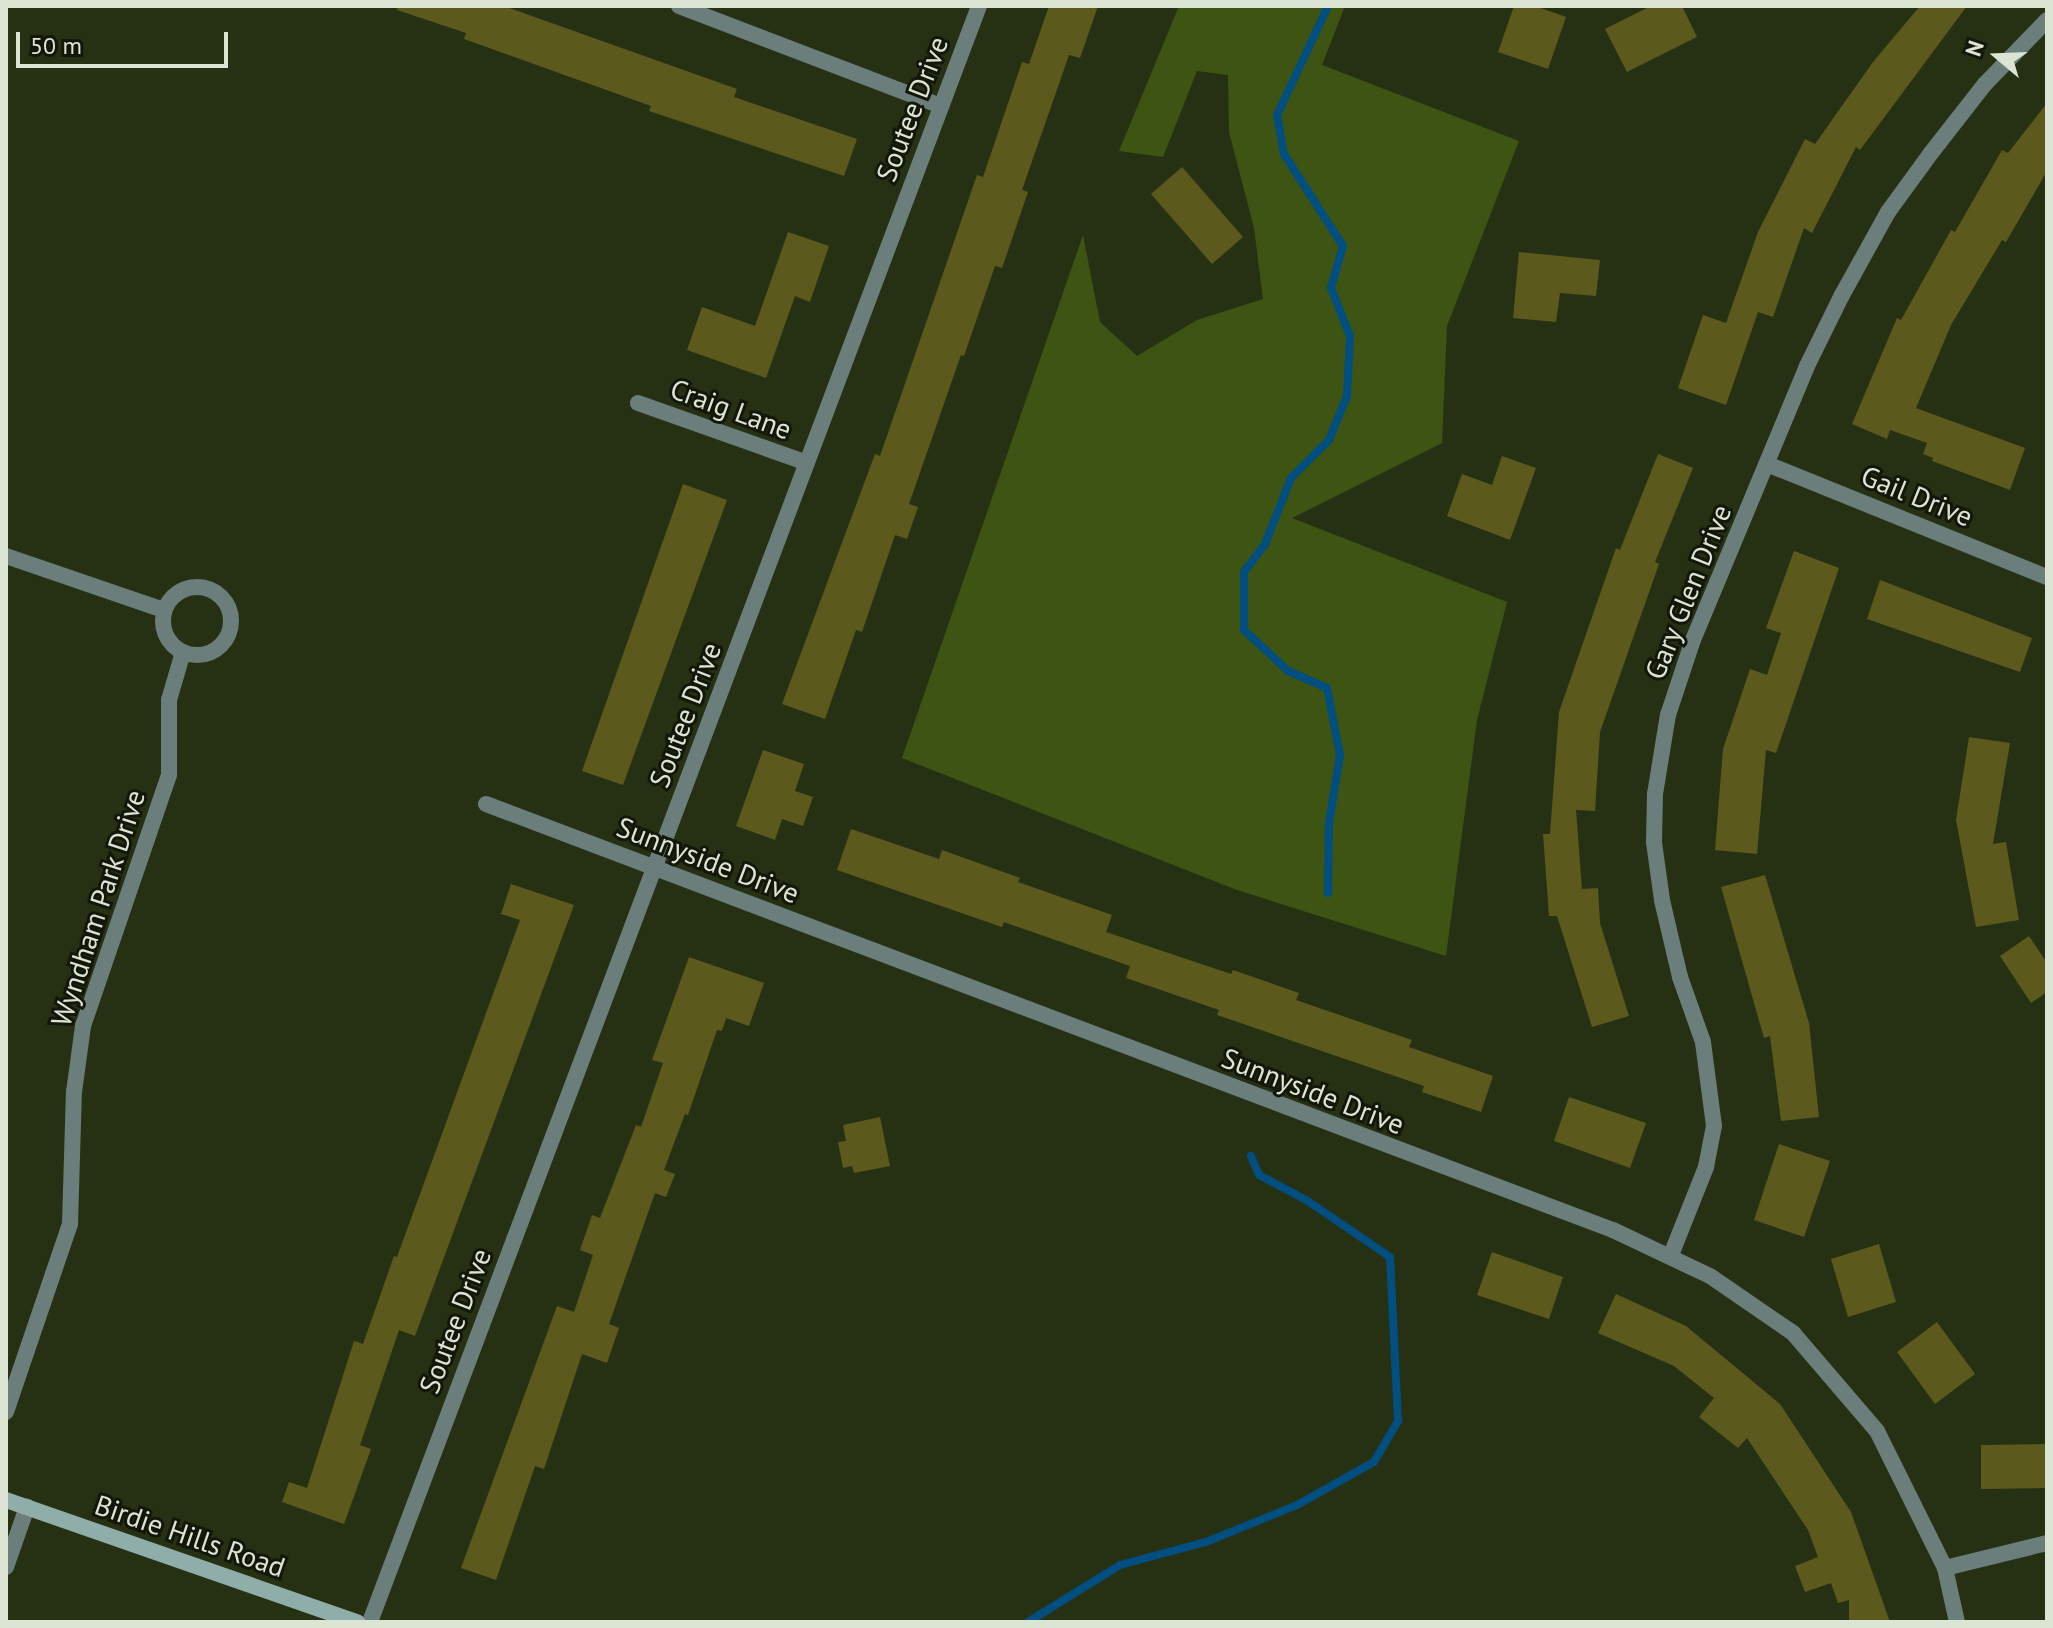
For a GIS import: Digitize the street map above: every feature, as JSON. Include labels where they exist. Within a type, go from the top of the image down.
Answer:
[{"type":"main road","name":"Birdie Hills Road","points":[[6,1500],[357,1622]]},
{"type":"street","points":[[679,6],[941,106]]},
{"type":"street","name":"Soutee Drive","points":[[370,1622],[979,6]]},
{"type":"street","name":"Gary Glen Drive","points":[[1671,1255],[1706,1167],[1714,1126],[1703,1042],[1680,977],[1662,900],[1654,842],[1655,794],[1673,700],[1693,640],[1807,366],[1888,212],[1985,84],[2047,20]]},
{"type":"street","name":"Craig Lane","points":[[638,403],[807,463]]},
{"type":"street","name":"Gail Drive","points":[[1767,464],[2047,577]]},
{"type":"street","points":[[6,556],[164,610]]},
{"type":"street","points":[[187,587],[209,589],[226,602],[231,623],[223,643],[203,655],[183,652],[170,644],[164,634],[164,610],[177,592],[187,587]]},
{"type":"street","name":"Wyndham Park Drive","points":[[6,1412],[70,1224],[74,1092],[83,1026],[169,775],[169,700],[183,652]]},
{"type":"street","name":"Sunnyside Drive","points":[[486,804],[656,866],[1671,1255],[1710,1276],[1793,1333],[1847,1392],[1877,1431],[1945,1568],[1957,1622]]},
{"type":"street","points":[[6,1567],[27,1507]]},
{"type":"street","points":[[1945,1568],[2047,1543]]},
{"type":"green space","points":[[1179,6],[1345,6],[1322,65],[1519,141],[1447,326],[1442,443],[1292,518],[1507,602],[1477,720],[1446,956],[1237,890],[902,758],[1083,235],[1100,322],[1137,356],[1197,320],[1263,299],[1254,228],[1229,132],[1228,75],[1197,71],[1163,157],[1119,151]]},
{"type":"building","points":[[398,6],[504,6],[737,89],[734,97],[857,139],[844,176],[649,111],[651,106],[464,39],[466,33],[397,10]]},
{"type":"building","points":[[1049,6],[1098,6],[1080,58],[1069,55],[1022,190],[1028,192],[1002,268],[995,266],[964,356],[961,355],[909,504],[918,507],[907,539],[895,535],[862,632],[856,630],[825,719],[782,704],[875,454],[880,456],[977,175],[983,177],[1022,62],[1029,64]]},
{"type":"building","points":[[1514,6],[1535,6],[1566,17],[1548,69],[1498,52]]},
{"type":"building","points":[[1651,6],[1682,6],[1697,37],[1627,72],[1605,29]]},
{"type":"building","points":[[1920,6],[1967,6],[1860,150],[1856,147],[1812,233],[1804,228],[1773,317],[1758,312],[1726,405],[1678,388],[1703,315],[1726,323],[1758,232],[1805,139],[1815,144],[1873,62]]},
{"type":"building","points":[[2047,103],[2047,171],[2006,242],[2002,240],[1951,325],[1916,408],[2025,448],[2010,490],[1932,461],[1933,458],[1923,454],[1927,443],[1890,430],[1887,439],[1852,424],[1897,318],[1901,320],[1951,230],[1955,232],[2002,150],[2008,153]]},
{"type":"building","points":[[1182,167],[1243,237],[1212,264],[1151,194]]},
{"type":"building","points":[[788,232],[829,246],[810,302],[795,296],[766,378],[687,350],[702,307],[755,326]]},
{"type":"building","points":[[1519,252],[1600,260],[1596,296],[1560,293],[1556,322],[1513,318]]},
{"type":"building","points":[[1658,454],[1693,468],[1655,562],[1659,564],[1600,732],[1595,811],[1576,810],[1582,889],[1598,888],[1600,923],[1629,1016],[1592,1027],[1557,916],[1549,916],[1543,834],[1550,834],[1559,712],[1616,548],[1620,550]]},
{"type":"building","points":[[1502,456],[1536,468],[1510,540],[1447,516],[1462,474],[1492,485]]},
{"type":"building","points":[[683,484],[727,500],[623,785],[582,771]]},
{"type":"building","points":[[1794,551],[1839,568],[1776,753],[1766,750],[1757,854],[1715,850],[1723,749],[1750,669],[1767,675],[1781,633],[1766,628]]},
{"type":"building","points":[[1880,580],[2032,638],[2020,672],[1867,619]]},
{"type":"building","points":[[1969,737],[2010,743],[1993,844],[2006,842],[2019,920],[1976,927],[1956,820]]},
{"type":"building","points":[[763,750],[804,764],[795,791],[813,797],[803,826],[782,819],[775,840],[736,826]]},
{"type":"building","points":[[851,829],[939,859],[942,850],[1020,878],[1018,882],[1112,915],[1106,932],[1299,993],[1296,1000],[1412,1040],[1409,1047],[1493,1076],[1481,1112],[1422,1092],[1424,1086],[1217,1015],[1219,1010],[1126,978],[1130,966],[1004,922],[1002,927],[837,870]]},
{"type":"building","points":[[1765,875],[1809,1023],[1819,1117],[1781,1121],[1770,1036],[1764,1038],[1721,887]]},
{"type":"building","points":[[511,884],[574,905],[415,1336],[399,1330],[360,1445],[371,1449],[344,1524],[282,1502],[289,1482],[307,1488],[354,1341],[363,1344],[394,1256],[397,1257],[520,920],[501,914]]},
{"type":"building","points":[[2029,936],[2047,963],[2047,992],[2031,1003],[2000,956]]},
{"type":"building","points":[[689,957],[764,983],[749,1026],[726,1018],[722,1031],[717,1030],[688,1115],[685,1114],[664,1170],[675,1174],[666,1197],[655,1193],[609,1324],[619,1328],[607,1363],[582,1354],[544,1469],[535,1466],[496,1580],[461,1568],[557,1306],[574,1312],[593,1255],[580,1250],[592,1215],[600,1218],[636,1125],[641,1127],[663,1063],[652,1060]]},
{"type":"building","points":[[1569,1097],[1646,1123],[1630,1168],[1554,1141]]},
{"type":"building","points":[[880,1117],[890,1166],[854,1173],[852,1166],[843,1168],[838,1142],[846,1141],[843,1125]]},
{"type":"building","points":[[1779,1144],[1830,1161],[1804,1237],[1754,1220]]},
{"type":"building","points":[[1879,1244],[1896,1302],[1848,1317],[1831,1259]]},
{"type":"building","points":[[1492,1252],[1563,1277],[1549,1319],[1477,1295]]},
{"type":"building","points":[[1616,1294],[1686,1326],[1780,1404],[1851,1512],[1890,1622],[1849,1622],[1849,1600],[1838,1603],[1831,1583],[1805,1592],[1795,1566],[1818,1557],[1808,1530],[1747,1438],[1738,1448],[1699,1417],[1714,1398],[1674,1366],[1598,1333]]},
{"type":"building","points":[[1937,1322],[1975,1374],[1935,1404],[1897,1352]]},
{"type":"building","points":[[2047,1444],[2047,1488],[1981,1489],[1981,1445]]},
{"type":"waterway","points":[[1328,6],[1277,115],[1284,154],[1343,246],[1331,288],[1350,336],[1347,396],[1329,440],[1291,478],[1265,544],[1244,572],[1244,630],[1288,671],[1327,688],[1340,755],[1329,823],[1328,893]]},
{"type":"waterway","points":[[1028,1622],[1120,1565],[1206,1542],[1297,1505],[1374,1462],[1398,1421],[1390,1257],[1308,1201],[1259,1175],[1251,1156]]}]
